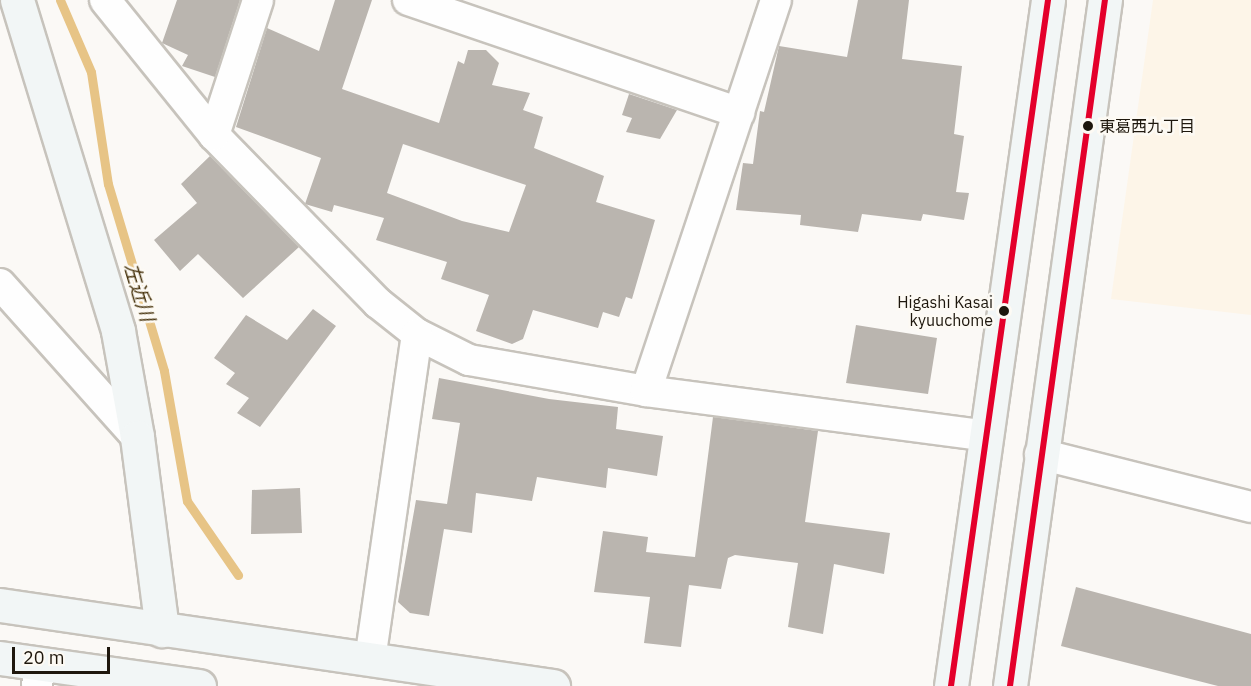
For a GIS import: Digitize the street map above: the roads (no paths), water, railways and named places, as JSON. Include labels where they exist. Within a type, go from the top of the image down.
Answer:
[{"type":"street","points":[[16,0],[118,331],[137,437],[162,630]]},
{"type":"street","points":[[105,0],[214,135],[378,303],[417,334],[469,360],[646,391],[986,436]]},
{"type":"street","points":[[214,135],[258,0]]},
{"type":"street","points":[[408,0],[738,113]]},
{"type":"street","points":[[646,391],[776,0]]},
{"type":"street","points":[[951,686],[1048,0]]},
{"type":"street","points":[[1010,686],[1104,0]]},
{"type":"street","points":[[0,284],[137,437]]},
{"type":"street","points":[[370,660],[417,334]]},
{"type":"street","points":[[1040,454],[1251,507]]},
{"type":"street","points":[[0,605],[554,686]]},
{"type":"street","points":[[0,658],[38,675],[199,686]]},
{"type":"waterway","name":"左近川","points":[[60,0],[91,72],[108,184],[164,371],[187,501],[238,575]]},
{"type":"place","name":"東葛西九丁目","points":[[1088,126]]},
{"type":"place","name":"Higashi Kasai kyuuchome","points":[[1004,311]]}]
